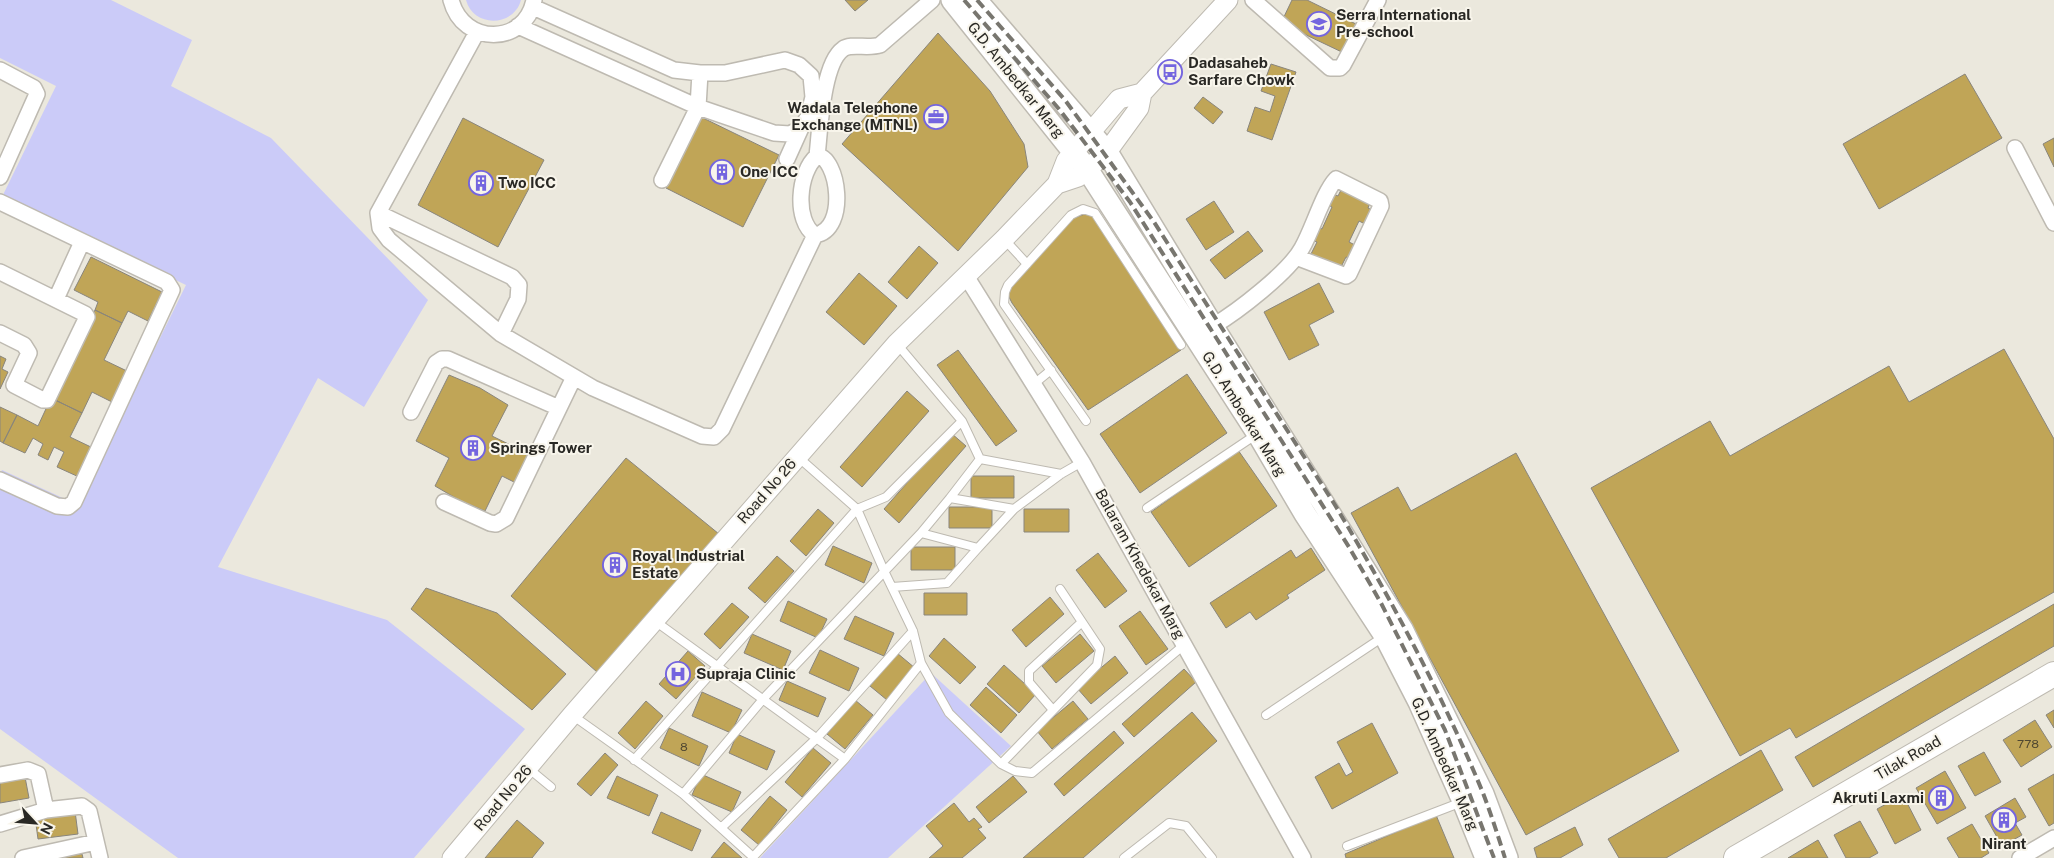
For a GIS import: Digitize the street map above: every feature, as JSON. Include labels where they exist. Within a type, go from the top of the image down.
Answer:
[{"type":"main road","name":"G.D. Ambedkar Marg","points":[[952,0],[1087,169],[1164,304],[1203,338],[1394,633],[1473,798],[1496,856]]},
{"type":"main road","name":"G.D. Ambedkar Marg","points":[[976,0],[1107,152],[1203,338],[1258,434],[1330,534]]},
{"type":"main road","name":"Tilak Road","points":[[1736,858],[2054,674]]},
{"type":"street","points":[[451,0],[453,9],[460,20],[483,34],[498,35],[512,30],[524,22],[534,3],[674,70],[700,74],[725,74],[785,60],[799,65],[811,76],[814,97],[808,117],[796,131],[784,158]]},
{"type":"street","points":[[817,156],[825,159],[834,178],[837,210],[829,228],[822,234],[815,235],[808,230],[805,224],[801,193],[809,167],[817,156],[826,81],[831,66],[842,49],[849,46],[871,48],[880,45],[932,0]]},
{"type":"street","points":[[1057,184],[1066,161],[1119,100],[1142,93],[1228,0]]},
{"type":"street","points":[[1263,3],[1330,68],[1335,69],[1343,65],[1378,0]]},
{"type":"street","points":[[518,26],[698,107],[774,133],[796,131]]},
{"type":"street","points":[[477,32],[378,213],[380,228],[389,240],[501,334],[592,388],[702,436],[707,438],[714,437],[722,429],[815,235]]},
{"type":"street","points":[[630,76],[640,55]]},
{"type":"street","points":[[0,70],[34,88],[37,94],[0,176]]},
{"type":"street","points":[[662,180],[698,107],[700,74]]},
{"type":"street","name":"Road No 26","points":[[452,858],[572,715],[897,343],[1004,239],[1057,184],[1078,177],[1107,152],[1139,108],[1142,93]]},
{"type":"street","points":[[2015,148],[2054,222]]},
{"type":"street","points":[[1203,338],[1255,295],[1296,257],[1336,179],[1380,201],[1382,206],[1349,274],[1344,276],[1296,257]]},
{"type":"street","points":[[0,202],[167,282],[172,290],[74,502],[68,507],[57,506],[0,480]]},
{"type":"street","points":[[378,213],[512,277],[518,285],[518,299],[501,334]]},
{"type":"street","points":[[56,299],[82,242]]},
{"type":"street","points":[[0,272],[56,299],[85,314],[87,317],[47,400],[14,385],[29,353],[24,345],[0,333]]},
{"type":"street","name":"Balaram Khedekar Marg","points":[[966,276],[1082,462],[1303,858]]},
{"type":"street","points":[[411,412],[436,363],[442,359],[448,359],[559,408]]},
{"type":"street","points":[[444,502],[490,523],[502,522],[506,518],[574,377]]},
{"type":"street","points":[[0,775],[28,770],[38,774],[46,810]]},
{"type":"street","points":[[0,824],[46,810],[79,805],[89,811],[100,858]]},
{"type":"street","points":[[2020,858],[2054,838]]},
{"type":"street","points":[[23,858],[96,842]]},
{"type":"lane","points":[[1086,421],[1004,304],[1004,292],[1008,285],[1071,215],[1078,211],[1088,210],[1095,213],[1164,304]]},
{"type":"lane","points":[[1004,239],[1027,264]]},
{"type":"lane","points":[[897,343],[962,421],[980,459]]},
{"type":"lane","points":[[1034,384],[1051,370]]},
{"type":"lane","points":[[634,760],[858,509],[886,497],[962,421]]},
{"type":"lane","points":[[1146,508],[1258,434]]},
{"type":"lane","points":[[798,456],[858,509],[885,573],[913,631],[921,663],[949,713],[1002,764],[1015,771],[1032,773],[1184,644]]},
{"type":"lane","points":[[980,459],[1061,474]]},
{"type":"lane","points":[[683,794],[764,698],[921,533],[980,459]]},
{"type":"lane","points":[[892,588],[947,583],[1014,510],[1061,474],[1082,462]]},
{"type":"lane","points":[[950,498],[1014,510]]},
{"type":"lane","points":[[921,533],[978,548]]},
{"type":"lane","points":[[1002,764],[1097,665],[1100,658],[1100,649],[1060,590]]},
{"type":"lane","points":[[655,620],[845,759]]},
{"type":"lane","points":[[1053,710],[1029,682],[1029,671],[1082,622]]},
{"type":"lane","points":[[721,828],[817,738],[913,631]]},
{"type":"lane","points":[[1266,715],[1394,633]]},
{"type":"lane","points":[[572,715],[683,794],[752,857],[845,759],[921,663]]},
{"type":"lane","points":[[528,768],[551,786]]},
{"type":"lane","points":[[1346,846],[1473,798]]},
{"type":"lane","points":[[1124,858],[1169,823],[1186,826],[1212,858]]},
{"type":"shaded area","points":[[0,0],[111,0],[192,40],[171,86],[271,138],[428,300],[364,407],[318,378],[218,567],[387,620],[525,729],[414,858],[178,858],[0,729],[0,474],[2,470],[78,505],[186,285],[2,197],[56,86],[0,58]]},
{"type":"shaded area","points":[[466,0],[521,0],[517,9],[510,15],[493,21],[477,16],[470,9]]},
{"type":"shaded area","points":[[931,673],[1011,746],[888,858],[760,858]]},
{"type":"building","points":[[845,0],[868,0],[855,11]]},
{"type":"building","points":[[1292,0],[1307,0],[1360,26],[1346,54],[1281,23]]},
{"type":"building","name":"Wadala Telephone Exchange (MTNL)","points":[[938,33],[990,91],[1024,144],[1028,167],[958,251],[842,144]]},
{"type":"building","points":[[1271,64],[1296,72],[1272,140],[1247,131],[1255,107],[1270,112],[1275,96],[1261,91]]},
{"type":"building","points":[[1965,74],[2002,138],[1879,209],[1843,144]]},
{"type":"building","points":[[1203,97],[1223,112],[1213,124],[1194,108]]},
{"type":"building","name":"One ICC","points":[[701,117],[779,155],[743,227],[666,188]]},
{"type":"building","name":"Two ICC","points":[[463,118],[544,160],[498,247],[418,205]]},
{"type":"building","points":[[2054,138],[2054,167],[2043,144]]},
{"type":"building","points":[[1344,184],[1372,198],[1368,208],[1374,211],[1367,225],[1359,221],[1349,242],[1357,246],[1351,259],[1346,257],[1340,269],[1311,254],[1317,242],[1311,240],[1317,227],[1322,229],[1332,207],[1328,205],[1333,194],[1338,196]]},
{"type":"building","points":[[1214,201],[1234,232],[1206,250],[1186,219]]},
{"type":"building","points":[[1085,214],[1094,215],[1181,350],[1088,410],[1012,303],[1007,293],[1011,284],[1071,219]]},
{"type":"building","points":[[1248,231],[1263,251],[1225,279],[1210,260]]},
{"type":"building","points":[[919,246],[938,263],[907,299],[888,282]]},
{"type":"building","points":[[91,257],[162,292],[148,321],[128,311],[122,323],[95,310],[98,302],[74,290]]},
{"type":"building","points":[[859,273],[897,306],[864,345],[826,312]]},
{"type":"building","points":[[1319,283],[1334,312],[1309,325],[1319,345],[1289,360],[1264,312]]},
{"type":"building","points":[[95,310],[122,323],[104,360],[129,372],[114,403],[92,392],[82,413],[51,398]]},
{"type":"building","points":[[2004,349],[2054,439],[2054,592],[1796,738],[1790,728],[1740,756],[1591,488],[1710,421],[1730,456],[1889,366],[1909,402]]},
{"type":"building","points":[[958,350],[1017,431],[996,446],[937,365]]},
{"type":"building","points":[[0,356],[6,359],[2,369],[8,372],[0,389]]},
{"type":"building","points":[[1187,374],[1227,433],[1140,493],[1100,434]]},
{"type":"building","name":"Springs Tower","points":[[449,375],[480,388],[508,405],[492,436],[531,455],[516,483],[502,476],[485,511],[459,500],[435,486],[449,458],[416,441]]},
{"type":"building","points":[[907,391],[929,411],[862,487],[840,467]]},
{"type":"building","points":[[51,398],[82,413],[70,437],[93,448],[79,477],[57,467],[64,452],[54,447],[48,460],[38,455],[43,444],[33,438],[25,453],[3,443],[17,415],[38,426]]},
{"type":"building","points":[[0,407],[17,415],[3,443],[0,441]]},
{"type":"building","points":[[951,433],[966,446],[899,523],[884,509]]},
{"type":"building","points":[[1238,450],[1277,506],[1189,567],[1151,512]]},
{"type":"building","points":[[1516,453],[1679,751],[1526,835],[1351,513],[1398,487],[1411,511]]},
{"type":"building","name":"Royal Industrial Estate","points":[[626,458],[719,534],[597,672],[511,596]]},
{"type":"building","points":[[971,476],[1014,476],[1014,498],[971,498]]},
{"type":"building","points":[[949,507],[992,507],[992,528],[949,528]]},
{"type":"building","points":[[818,509],[834,523],[806,556],[790,541]]},
{"type":"building","points":[[1024,509],[1069,509],[1069,532],[1024,532]]},
{"type":"building","points":[[833,546],[872,563],[864,583],[825,565]]},
{"type":"building","points":[[911,547],[955,547],[955,570],[911,570]]},
{"type":"building","points":[[1311,548],[1325,570],[1287,595],[1289,598],[1256,620],[1250,612],[1226,628],[1210,603],[1291,550],[1296,558]]},
{"type":"building","points":[[1098,553],[1127,591],[1105,608],[1076,570]]},
{"type":"building","points":[[777,556],[794,571],[765,603],[748,588]]},
{"type":"building","points":[[426,588],[497,613],[566,674],[532,710],[411,609]]},
{"type":"building","points":[[924,593],[967,593],[967,615],[924,615]]},
{"type":"building","points":[[1050,597],[1064,614],[1026,647],[1012,630]]},
{"type":"building","points":[[788,601],[827,619],[818,638],[780,621]]},
{"type":"building","points":[[732,603],[749,617],[720,649],[704,634]]},
{"type":"building","points":[[2054,604],[2054,646],[1813,787],[1795,757]]},
{"type":"building","points":[[1140,611],[1168,649],[1146,665],[1119,626]]},
{"type":"building","points":[[855,616],[894,633],[884,656],[844,639]]},
{"type":"building","points":[[752,634],[791,651],[783,670],[744,653]]},
{"type":"building","points":[[1080,634],[1094,651],[1056,683],[1042,666]]},
{"type":"building","points":[[944,638],[976,667],[960,684],[929,656]]},
{"type":"building","points":[[820,650],[859,668],[849,691],[809,673]]},
{"type":"building","points":[[688,651],[705,666],[676,699],[659,684]]},
{"type":"building","points":[[897,653],[915,668],[887,700],[870,686]]},
{"type":"building","points":[[1115,656],[1128,673],[1091,704],[1077,688]]},
{"type":"building","points":[[1004,665],[1036,694],[1019,713],[987,684]]},
{"type":"building","points":[[1184,669],[1196,682],[1134,737],[1122,724]]},
{"type":"building","points":[[787,681],[826,698],[818,717],[779,700]]},
{"type":"building","points":[[986,687],[1017,715],[1001,733],[970,705]]},
{"type":"building","points":[[702,692],[742,710],[731,733],[692,716]]},
{"type":"building","points":[[855,700],[873,715],[845,749],[827,734]]},
{"type":"building","points":[[646,701],[663,716],[635,749],[618,733]]},
{"type":"building","points":[[1073,701],[1088,719],[1052,749],[1037,731]]},
{"type":"building","points":[[2054,710],[2054,728],[2046,715]]},
{"type":"building","points":[[1192,712],[1217,741],[1083,858],[1023,858]]},
{"type":"building","points":[[2035,720],[2052,747],[2021,767],[2003,740]]},
{"type":"building","points":[[1372,723],[1398,773],[1332,809],[1315,777],[1339,763],[1346,776],[1353,772],[1337,742]]},
{"type":"building","points":[[669,728],[708,746],[699,766],[660,748]]},
{"type":"building","points":[[1114,731],[1124,743],[1064,796],[1054,784]]},
{"type":"building","points":[[737,734],[775,751],[767,770],[729,753]]},
{"type":"building","points":[[813,748],[831,763],[802,797],[785,782]]},
{"type":"building","points":[[1761,750],[1783,790],[1666,858],[1619,858],[1608,839]]},
{"type":"building","points":[[1984,752],[2001,782],[1975,796],[1958,766]]},
{"type":"building","points":[[605,753],[618,765],[591,796],[577,784]]},
{"type":"building","name":"Akruti Laxmi","points":[[1945,771],[1966,808],[1937,824],[1916,788]]},
{"type":"building","points":[[701,774],[741,792],[732,812],[692,795]]},
{"type":"building","points":[[2054,774],[2054,823],[2049,826],[2028,789]]},
{"type":"building","points":[[617,776],[658,795],[649,816],[607,798]]},
{"type":"building","points":[[1013,776],[1027,792],[989,823],[976,807]]},
{"type":"building","points":[[25,777],[29,798],[0,803],[0,781]]},
{"type":"building","points":[[1903,795],[1921,830],[1895,844],[1877,809]]},
{"type":"building","points":[[770,796],[787,810],[759,845],[741,830]]},
{"type":"building","name":"Nirant","points":[[2015,798],[2026,817],[2015,823],[2022,835],[2002,846],[1985,816]]},
{"type":"building","points":[[954,803],[969,822],[974,818],[982,827],[978,829],[986,838],[962,858],[929,858],[943,846],[926,826]]},
{"type":"building","points":[[75,811],[78,834],[38,839],[35,817]]},
{"type":"building","points":[[661,812],[701,830],[692,851],[652,833]]},
{"type":"building","points":[[1436,815],[1454,858],[1346,858],[1345,854]]},
{"type":"building","points":[[517,820],[544,843],[532,858],[485,858]]},
{"type":"building","points":[[1860,821],[1878,853],[1869,858],[1846,858],[1834,835]]},
{"type":"building","points":[[1972,824],[1989,853],[1981,858],[1959,858],[1947,838]]},
{"type":"building","points":[[1575,827],[1583,845],[1560,858],[1537,858],[1534,848]]},
{"type":"building","points":[[1818,840],[1828,858],[1788,858]]},
{"type":"building","points":[[724,842],[742,858],[711,858]]},
{"type":"building","points":[[82,854],[83,858],[50,858]]},
{"type":"railway","points":[[964,0],[1059,109],[1130,202],[1349,547],[1381,603],[1445,730],[1494,858]]},
{"type":"railway","points":[[977,0],[1065,100],[1154,222],[1335,505],[1376,575],[1433,683],[1483,793],[1505,858]]},
{"type":"place","name":"Serra International Pre-school","points":[[1319,24]]},
{"type":"place","name":"Dadasaheb Sarfare Chowk","points":[[1170,72]]},
{"type":"place","name":"Wadala Telephone Exchange (MTNL)","points":[[936,117]]},
{"type":"place","name":"One ICC","points":[[722,172]]},
{"type":"place","name":"Two ICC","points":[[481,183]]},
{"type":"place","name":"Springs Tower","points":[[473,448]]},
{"type":"place","name":"Royal Industrial Estate","points":[[615,565]]},
{"type":"place","name":"Supraja Clinic","points":[[678,674]]},
{"type":"place","name":"Akruti Laxmi","points":[[1941,798]]},
{"type":"place","name":"Nirant","points":[[2004,820]]}]
